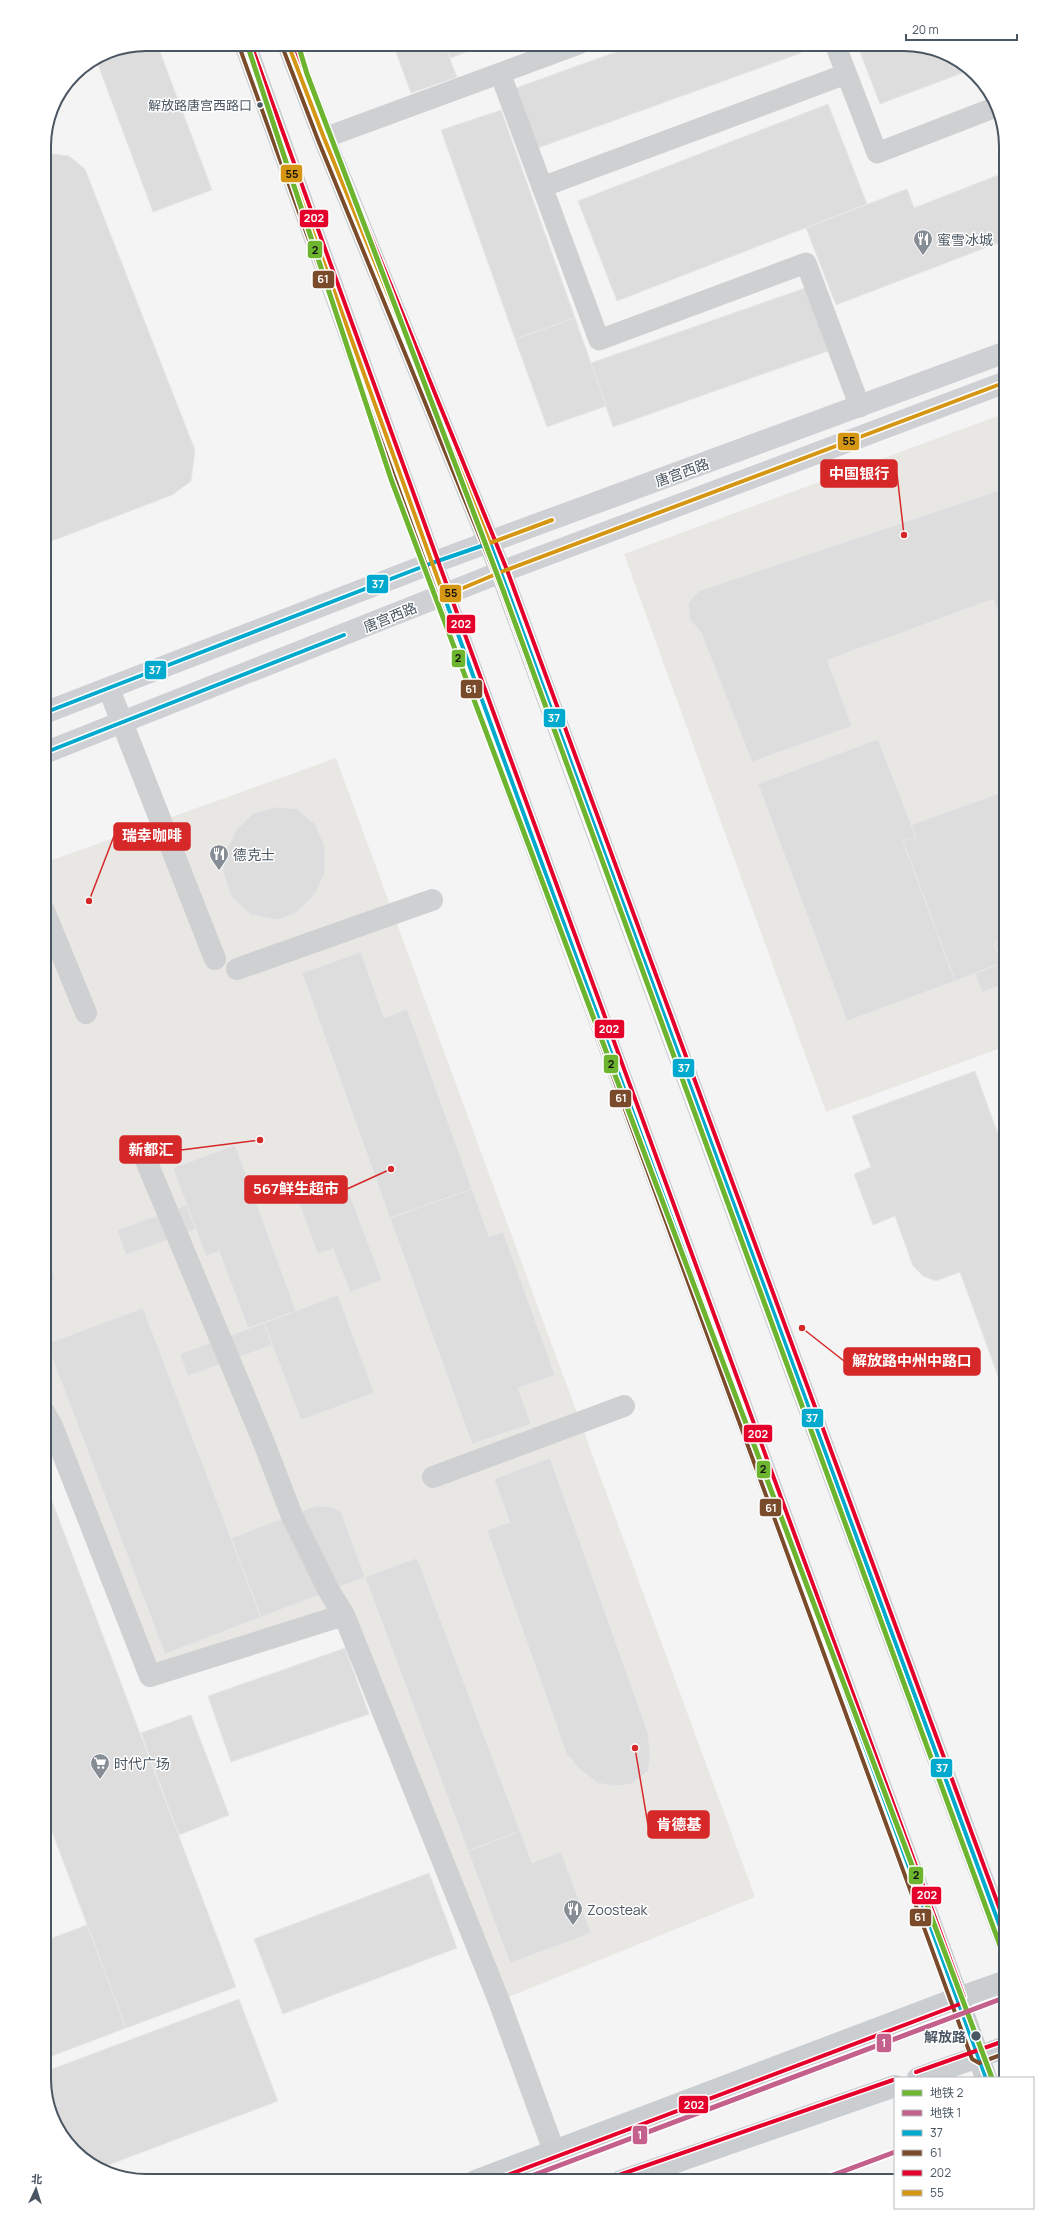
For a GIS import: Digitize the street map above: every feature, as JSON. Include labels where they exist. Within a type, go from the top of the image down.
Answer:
[{"type":"main road","points":[[248,51],[444,596],[986,2077]]},
{"type":"main road","points":[[291,51],[324,138],[501,572],[999,1924]]},
{"type":"main road","name":"唐宫西路","points":[[51,710],[432,563],[490,543],[999,355]]},
{"type":"main road","name":"唐宫西路","points":[[51,750],[444,596],[501,572],[999,385]]},
{"type":"main road","points":[[493,2174],[999,1983]]},
{"type":"main road","points":[[921,2077],[999,2050]]},
{"type":"main road","points":[[641,2174],[894,2086]]},
{"type":"street","points":[[109,688],[215,959]]},
{"type":"street","points":[[237,969],[432,900]]},
{"type":"street","points":[[51,928],[86,1013]]},
{"type":"street","points":[[145,1158],[264,1443],[292,1516],[329,1591],[344,1615],[499,2001],[554,2151]]},
{"type":"street","points":[[434,1477],[624,1406]]},
{"type":"street","points":[[51,1424],[150,1676],[344,1615]]},
{"type":"lane","points":[[324,138],[560,51]]},
{"type":"lane","points":[[838,51],[877,153],[991,109]]},
{"type":"lane","points":[[500,73],[600,340],[806,263],[860,407]]},
{"type":"lane","points":[[542,187],[846,74]]},
{"type":"shaded area","points":[[999,416],[999,1049],[826,1112],[624,554]]},
{"type":"shaded area","points":[[336,758],[755,1897],[499,2001],[344,1615],[150,1676],[51,1435],[51,860]]},
{"type":"building","points":[[140,51],[160,51],[212,190],[153,212],[98,64],[121,54]]},
{"type":"building","points":[[396,51],[447,51],[457,77],[411,93]]},
{"type":"building","points":[[447,51],[469,51],[450,58]]},
{"type":"building","points":[[619,51],[800,51],[801,53],[538,148],[516,88]]},
{"type":"building","points":[[860,51],[910,51],[923,53],[946,61],[964,72],[880,104]]},
{"type":"building","points":[[828,104],[867,204],[617,301],[578,201]]},
{"type":"building","points":[[501,110],[575,318],[515,339],[441,130]]},
{"type":"building","points":[[51,155],[69,156],[85,169],[195,450],[191,481],[172,495],[51,541]]},
{"type":"building","points":[[999,175],[999,243],[836,305],[806,228],[907,189],[914,208]]},
{"type":"building","points":[[805,288],[828,351],[613,427],[591,363]]},
{"type":"building","points":[[575,318],[606,406],[547,427],[515,339]]},
{"type":"building","points":[[999,490],[999,615],[993,599],[827,660],[852,726],[752,762],[701,632],[690,620],[688,603],[699,591]]},
{"type":"building","points":[[878,739],[916,837],[903,841],[955,981],[847,1021],[758,784]]},
{"type":"building","points":[[999,794],[999,941],[994,943],[999,956],[999,964],[955,981],[903,841],[916,837],[911,825]]},
{"type":"building","points":[[276,807],[297,809],[315,824],[325,847],[325,872],[315,894],[297,912],[278,920],[251,915],[231,896],[223,871],[226,851],[237,829],[254,813]]},
{"type":"building","points":[[999,941],[999,956],[994,943]]},
{"type":"building","points":[[361,952],[384,1018],[407,1009],[472,1189],[390,1218],[302,973]]},
{"type":"building","points":[[999,964],[999,986],[982,992],[975,973]]},
{"type":"building","points":[[975,1071],[999,1137],[999,1379],[960,1272],[936,1281],[923,1276],[913,1266],[895,1216],[873,1225],[854,1174],[871,1167],[852,1116]]},
{"type":"building","points":[[235,1145],[296,1311],[248,1328],[219,1251],[206,1256],[173,1168]]},
{"type":"building","points":[[343,1177],[382,1280],[350,1292],[333,1248],[318,1254],[296,1195]]},
{"type":"building","points":[[472,1189],[489,1237],[503,1232],[555,1375],[518,1388],[531,1424],[472,1444],[390,1218]]},
{"type":"building","points":[[187,1205],[196,1229],[126,1255],[117,1230]]},
{"type":"building","points":[[51,1267],[55,1279],[51,1280]]},
{"type":"building","points":[[338,1295],[374,1393],[301,1420],[264,1323]]},
{"type":"building","points":[[143,1308],[261,1617],[165,1654],[51,1355],[51,1342]]},
{"type":"building","points":[[264,1323],[272,1345],[188,1376],[180,1354]]},
{"type":"building","points":[[550,1458],[648,1733],[650,1756],[648,1771],[631,1784],[614,1786],[598,1783],[582,1771],[567,1755],[487,1530],[510,1522],[494,1479]]},
{"type":"building","points":[[51,1498],[236,1987],[126,2028],[51,1829]]},
{"type":"building","points":[[316,1506],[331,1507],[341,1512],[365,1577],[261,1617],[231,1538]]},
{"type":"building","points":[[417,1558],[520,1831],[468,1851],[365,1577]]},
{"type":"building","points":[[345,1648],[369,1714],[231,1762],[208,1696]]},
{"type":"building","points":[[191,1715],[229,1815],[179,1835],[141,1733]]},
{"type":"building","points":[[520,1831],[532,1863],[561,1852],[591,1933],[510,1963],[468,1851]]},
{"type":"building","points":[[429,1873],[457,1948],[283,2014],[254,1939]]},
{"type":"building","points":[[87,1925],[126,2028],[51,2056],[51,1938]]},
{"type":"building","points":[[239,1999],[278,2101],[107,2165],[88,2154],[67,2132],[54,2104],[51,2069]]},
{"type":"metro line","name":"2","points":[[249,51],[391,479],[992,2077]]},
{"type":"metro line","name":"2","points":[[300,51],[307,74],[503,590],[999,1943]]},
{"type":"metro line","name":"1","points":[[537,2174],[999,2000]]},
{"type":"metro line","name":"1","points":[[836,2174],[894,2152]]},
{"type":"transit line","name":"61","points":[[241,51],[426,565],[972,2059],[979,2063],[999,2056]]},
{"type":"transit line","name":"55","points":[[248,51],[444,596],[501,572],[999,385]]},
{"type":"transit line","name":"202","points":[[254,51],[438,561],[964,1997],[960,2004],[511,2174]]},
{"type":"transit line","name":"61","points":[[284,51],[318,140],[495,574],[999,1942]]},
{"type":"transit line","name":"55","points":[[291,51],[324,138],[490,543],[552,520]]},
{"type":"transit line","name":"202","points":[[297,51],[507,570],[999,1907]]},
{"type":"transit line","name":"37","points":[[490,543],[999,1924]]},
{"type":"transit line","name":"37","points":[[51,710],[432,563],[490,543]]},
{"type":"transit line","name":"37","points":[[444,596],[986,2077]]},
{"type":"transit line","name":"37","points":[[51,750],[344,635]]},
{"type":"transit line","name":"202","points":[[916,2072],[999,2043]]},
{"type":"transit line","name":"202","points":[[622,2174],[893,2080]]},
{"type":"place","name":"解放路唐宫西路口","points":[[260,105]]},
{"type":"place","name":"蜜雪冰城","points":[[923,256]]},
{"type":"place","name":"中国银行","points":[[904,535]]},
{"type":"place","name":"德克士","points":[[219,871]]},
{"type":"place","name":"瑞幸咖啡","points":[[89,901]]},
{"type":"place","name":"新都汇","points":[[260,1140]]},
{"type":"place","name":"567鲜生超市","points":[[391,1169]]},
{"type":"place","name":"解放路中州中路口","points":[[802,1328]]},
{"type":"place","name":"肯德基","points":[[635,1748]]},
{"type":"place","name":"时代广场","points":[[100,1780]]},
{"type":"place","name":"Zoosteak","points":[[573,1926]]},
{"type":"place","name":"解放路","points":[[976,2036]]}]
